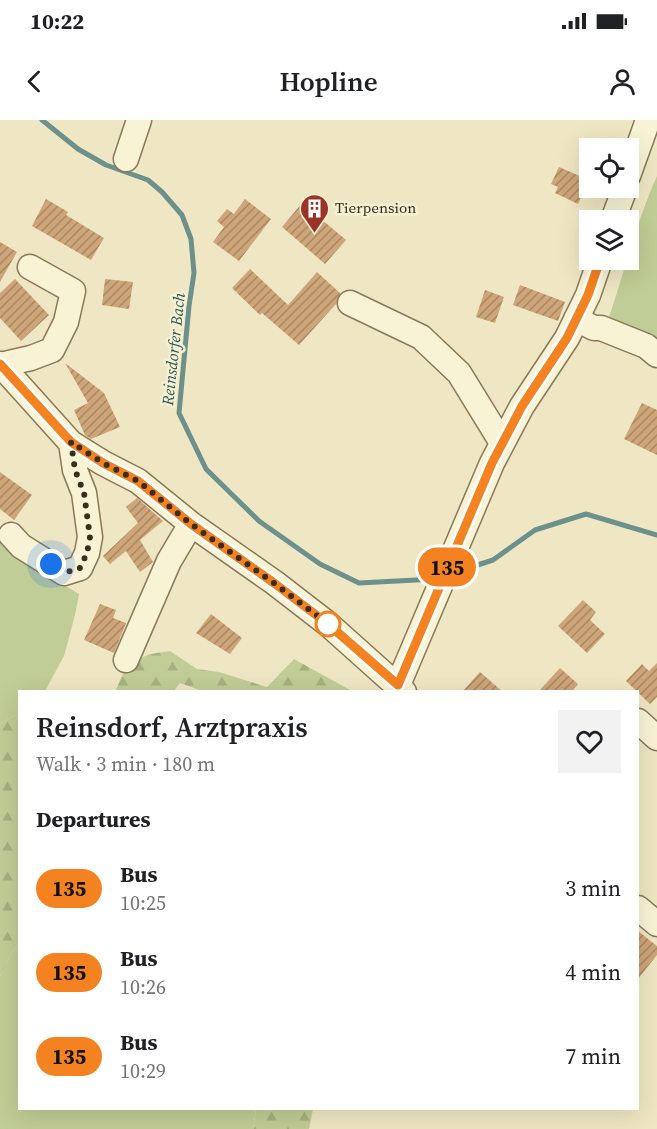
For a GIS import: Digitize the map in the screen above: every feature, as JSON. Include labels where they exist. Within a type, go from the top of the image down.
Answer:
[{"type":"street","points":[[126,159],[139,120]]},
{"type":"street","points":[[639,144],[645,127]]},
{"type":"street","points":[[30,267],[73,291],[66,322],[52,350],[31,358],[0,365],[71,442],[103,463],[138,481],[191,524],[328,624],[401,688],[438,589],[492,463],[522,406],[567,338],[588,295],[597,270]]},
{"type":"street","points":[[350,303],[421,337],[459,373],[502,443]]},
{"type":"street","points":[[576,320],[646,346],[657,355]]},
{"type":"street","points":[[11,535],[21,546],[64,573],[80,568],[87,553],[90,537],[84,493],[75,470],[71,442]]},
{"type":"street","points":[[126,660],[169,561],[191,524]]},
{"type":"street","points":[[639,722],[657,738]]},
{"type":"street","points":[[639,909],[657,924]]},
{"type":"green space","points":[[657,176],[657,347],[607,323],[624,270],[639,270],[639,222]]},
{"type":"green space","points":[[0,543],[79,594],[64,656],[46,690],[18,690],[18,714],[0,724]]},
{"type":"green space","points":[[170,651],[197,669],[219,672],[267,687],[294,659],[350,690],[199,690],[180,683],[175,690],[116,690],[127,664],[150,654]]},
{"type":"green space","points":[[18,714],[18,945],[0,976],[0,724]]},
{"type":"green space","points":[[18,945],[18,1110],[256,1110],[253,1129],[0,1129],[0,976]]},
{"type":"green space","points":[[256,1110],[313,1110],[309,1129],[253,1129]]},
{"type":"building","points":[[559,167],[579,176],[581,198],[578,204],[555,193],[558,187],[551,184]]},
{"type":"building","points":[[46,199],[68,212],[66,215],[104,238],[91,260],[32,226]]},
{"type":"building","points":[[245,199],[271,219],[239,261],[213,242],[224,227],[217,221],[227,209],[234,214]]},
{"type":"building","name":"Tierpension","points":[[302,203],[346,240],[325,264],[282,227]]},
{"type":"building","points":[[0,242],[17,252],[0,282]]},
{"type":"building","points":[[250,269],[288,305],[317,272],[340,293],[336,304],[299,345],[262,313],[260,315],[232,288]]},
{"type":"building","points":[[15,279],[49,315],[21,341],[0,318],[0,293]]},
{"type":"building","points":[[105,279],[133,282],[129,309],[102,305]]},
{"type":"building","points":[[520,285],[565,302],[558,321],[513,305]]},
{"type":"building","points":[[485,290],[504,297],[495,323],[476,317]]},
{"type":"building","points":[[65,363],[104,393],[120,427],[91,439],[85,435],[74,410],[88,403]]},
{"type":"building","points":[[642,403],[657,410],[657,455],[624,439]]},
{"type":"building","points":[[0,472],[32,495],[14,520],[0,509]]},
{"type":"building","points":[[137,498],[163,521],[140,540],[153,562],[140,572],[126,551],[110,564],[103,556],[138,523],[126,507]]},
{"type":"building","points":[[583,600],[596,612],[590,620],[605,634],[587,653],[558,626]]},
{"type":"building","points":[[100,604],[116,610],[113,618],[126,623],[114,653],[84,640]]},
{"type":"building","points":[[211,614],[242,638],[230,654],[196,633]]},
{"type":"building","points":[[657,663],[657,697],[650,704],[639,693],[639,690],[635,690],[626,681],[642,664],[649,671]]},
{"type":"building","points":[[560,668],[578,684],[573,690],[540,690]]},
{"type":"building","points":[[480,672],[501,690],[464,690]]},
{"type":"building","points":[[639,932],[657,946],[657,955],[639,978]]},
{"type":"waterway","name":"Reinsdorfer Bach","points":[[42,120],[78,149],[106,165],[148,180],[182,215],[191,239],[194,273],[179,413],[206,469],[259,521],[320,564],[359,583],[435,579]]},
{"type":"waterway","name":"Reinsdorfer Bach","points":[[453,573],[493,560],[535,530],[586,514],[657,535]]},
{"type":"bus line","name":"135","points":[[0,364],[71,442],[103,463],[138,481],[191,524],[328,624],[398,685],[492,463],[522,406],[567,338],[588,295],[597,270]]},
{"type":"place","name":"Tierpension","points":[[314,234]]},
{"type":"route","points":[[51,564],[64,573],[80,568],[87,553],[90,537],[84,493],[75,470],[71,442],[103,463],[138,481],[191,524],[328,624]]}]
